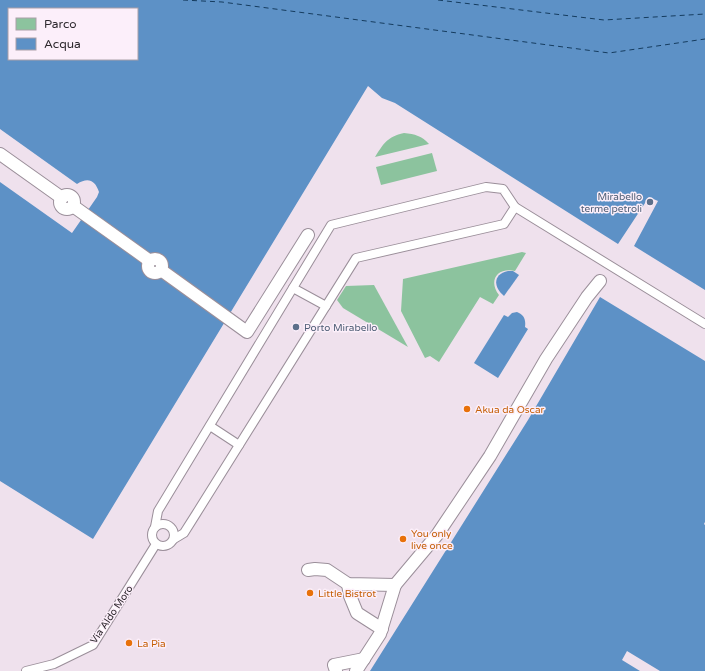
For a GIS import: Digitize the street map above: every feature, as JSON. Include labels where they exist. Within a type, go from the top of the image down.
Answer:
[{"type":"street","points":[[0,154],[62,198],[66,195],[71,196],[74,201],[74,206],[150,261],[154,259],[160,260],[162,264],[161,270],[247,332],[308,235]]},
{"type":"street","points":[[356,671],[380,634],[395,585],[437,536],[490,456],[546,359],[587,297],[600,281]]},
{"type":"street","points":[[308,570],[327,570],[348,584],[395,585]]},
{"type":"street","points":[[348,584],[350,596],[357,613],[382,629]]},
{"type":"street","points":[[336,671],[334,665],[364,659]]},
{"type":"lane","points":[[515,207],[504,224],[356,258],[184,533],[174,539],[169,545],[165,546],[156,544],[152,540],[151,536],[155,527],[158,511],[331,225],[486,187],[503,189],[515,207],[705,324]]},
{"type":"lane","points":[[293,288],[326,306]]},
{"type":"lane","points":[[210,426],[239,445]]},
{"type":"lane","points":[[155,527],[162,524],[169,525],[174,531],[174,539]]},
{"type":"lane","name":"Via Aldo Moro","points":[[26,671],[54,664],[93,645],[156,544]]},
{"type":"green space","points":[[404,133],[418,136],[429,144],[375,157],[386,141],[394,136]]},
{"type":"green space","points":[[432,153],[437,171],[381,185],[376,167]]},
{"type":"green space","points":[[522,252],[526,253],[515,271],[503,271],[496,276],[494,285],[499,295],[493,304],[480,297],[439,362],[430,356],[425,358],[401,311],[403,279]]},
{"type":"green space","points":[[374,285],[408,347],[343,308],[337,300],[346,286]]},
{"type":"water","points":[[0,0],[705,0],[705,290],[634,246],[658,201],[649,197],[618,244],[395,103],[382,98],[368,86],[93,539],[0,481],[0,182],[72,233],[99,192],[91,181],[88,180],[77,184],[0,129]]},
{"type":"water","points":[[508,271],[513,271],[519,275],[504,296],[498,289],[496,281],[500,275]]},
{"type":"water","points":[[600,297],[705,361],[705,671],[660,671],[627,651],[622,660],[640,671],[370,671],[528,420]]},
{"type":"water","points":[[517,312],[524,318],[525,327],[528,329],[498,378],[474,363],[504,315],[508,317],[512,313]]},
{"type":"ferry route","points":[[183,0],[222,2],[609,53],[705,39]]},
{"type":"ferry route","points":[[438,0],[604,20],[705,14]]},
{"type":"place","name":"Mirabello terme petroli","points":[[650,202]]},
{"type":"place","name":"Porto Mirabello","points":[[296,327]]},
{"type":"place","name":"Akua da Oscar","points":[[467,409]]},
{"type":"place","name":"You only live once","points":[[403,539]]},
{"type":"place","name":"Little Bistrot","points":[[310,593]]},
{"type":"place","name":"La Pia","points":[[129,643]]}]
